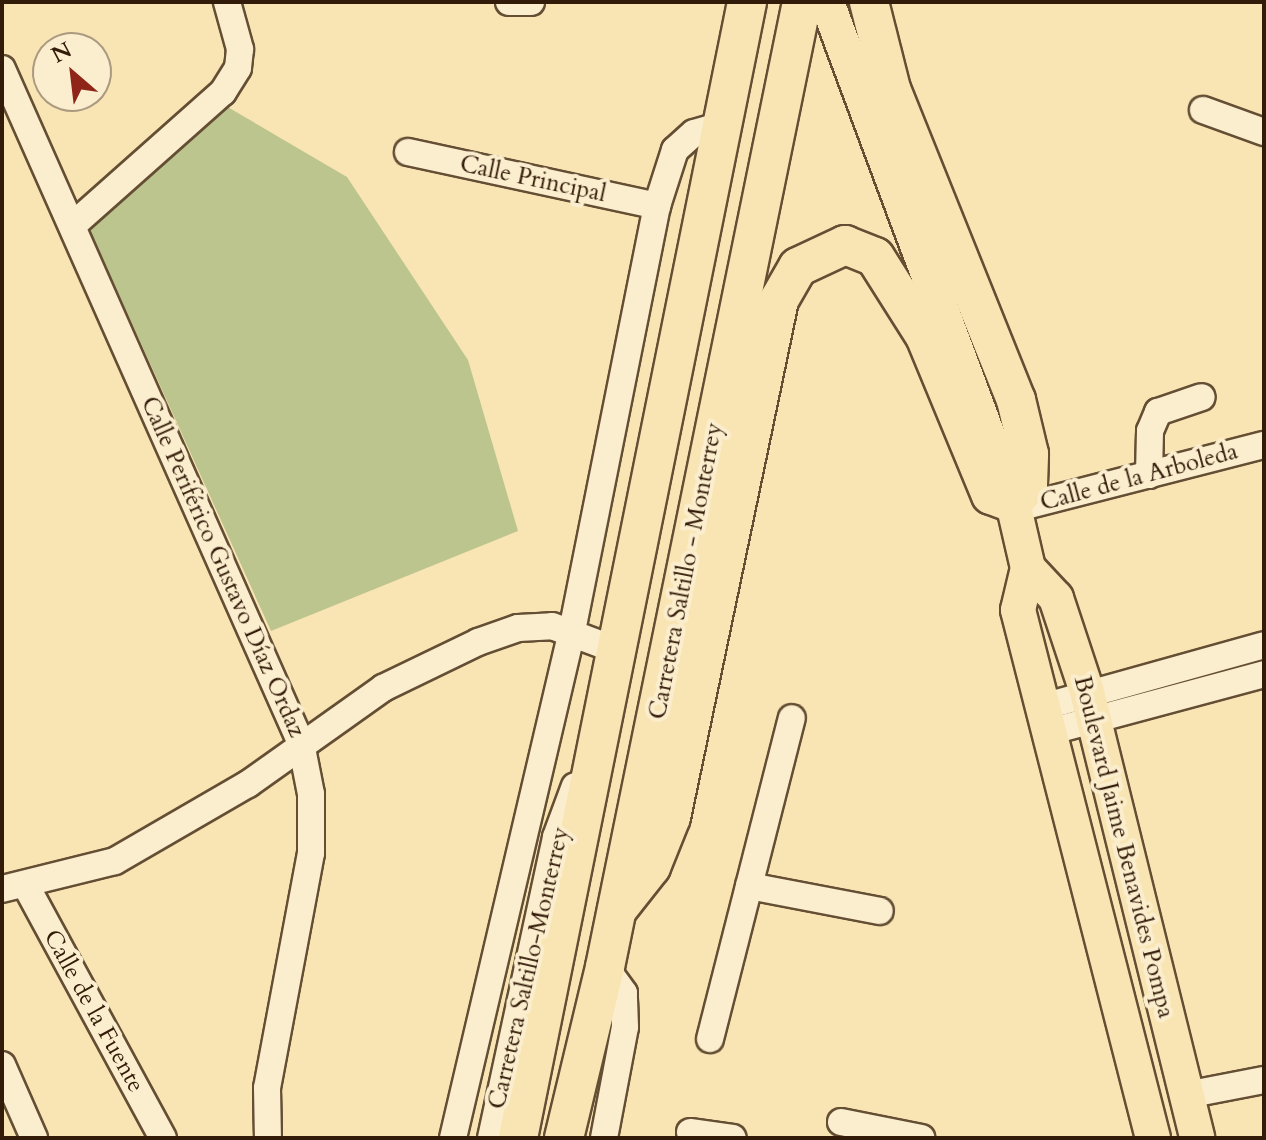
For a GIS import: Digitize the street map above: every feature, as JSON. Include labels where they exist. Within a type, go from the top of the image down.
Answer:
[{"type":"highway","name":"Carretera Saltillo - Monterrey","points":[[518,1138],[725,124],[747,2]]},
{"type":"highway","name":"Carretera Saltillo - Monterrey","points":[[564,1138],[617,910],[802,2]]},
{"type":"highway","points":[[617,910],[651,867],[671,817],[779,300],[798,267],[845,245],[863,249],[889,271],[925,336],[988,491],[1013,506],[1026,492],[1031,472],[1016,400],[891,89],[869,2]]},
{"type":"main road","name":"Boulevard Jaime Benavides Pompa","points":[[827,2],[866,118],[1013,506],[1028,568],[1018,610],[1049,718],[1153,1138]]},
{"type":"main road","name":"Boulevard Jaime Benavides Pompa","points":[[1028,568],[1056,598],[1090,707],[1197,1138]]},
{"type":"street","points":[[73,225],[204,114],[231,81],[240,49],[227,2]]},
{"type":"street","points":[[509,2],[531,2]]},
{"type":"street","name":"Calle Periférico Gustavo Díaz Ordaz","points":[[2,69],[301,743],[311,794],[311,853],[267,1088],[268,1138]]},
{"type":"street","points":[[1203,110],[1264,132]]},
{"type":"street","points":[[453,1138],[572,631],[657,206],[675,150],[694,133],[725,124]]},
{"type":"street","name":"Calle Principal","points":[[408,152],[657,206]]},
{"type":"street","points":[[1149,475],[1150,431],[1158,412],[1202,397]]},
{"type":"street","name":"Calle de la Arboleda","points":[[1013,506],[1264,445]]},
{"type":"street","points":[[14,887],[115,861],[182,826],[383,688],[478,642],[518,628],[572,631],[616,650]]},
{"type":"street","points":[[1090,707],[1264,645]]},
{"type":"street","points":[[1049,718],[1090,707],[1264,674]]},
{"type":"street","name":"Carretera Saltillo-Monterrey","points":[[491,1138],[556,837],[604,708]]},
{"type":"street","points":[[710,1039],[792,718]]},
{"type":"street","points":[[749,886],[880,911]]},
{"type":"street","name":"Calle de la Fuente","points":[[14,887],[163,1138]]},
{"type":"street","points":[[604,1138],[625,1027],[624,993],[605,967]]},
{"type":"street","points":[[2,1065],[34,1138]]},
{"type":"street","points":[[1186,1095],[1264,1080]]},
{"type":"street","points":[[841,1122],[921,1138]]},
{"type":"street","points":[[690,1132],[733,1138]]},
{"type":"green space","points":[[226,106],[347,177],[468,360],[518,531],[271,631],[82,213]]}]
